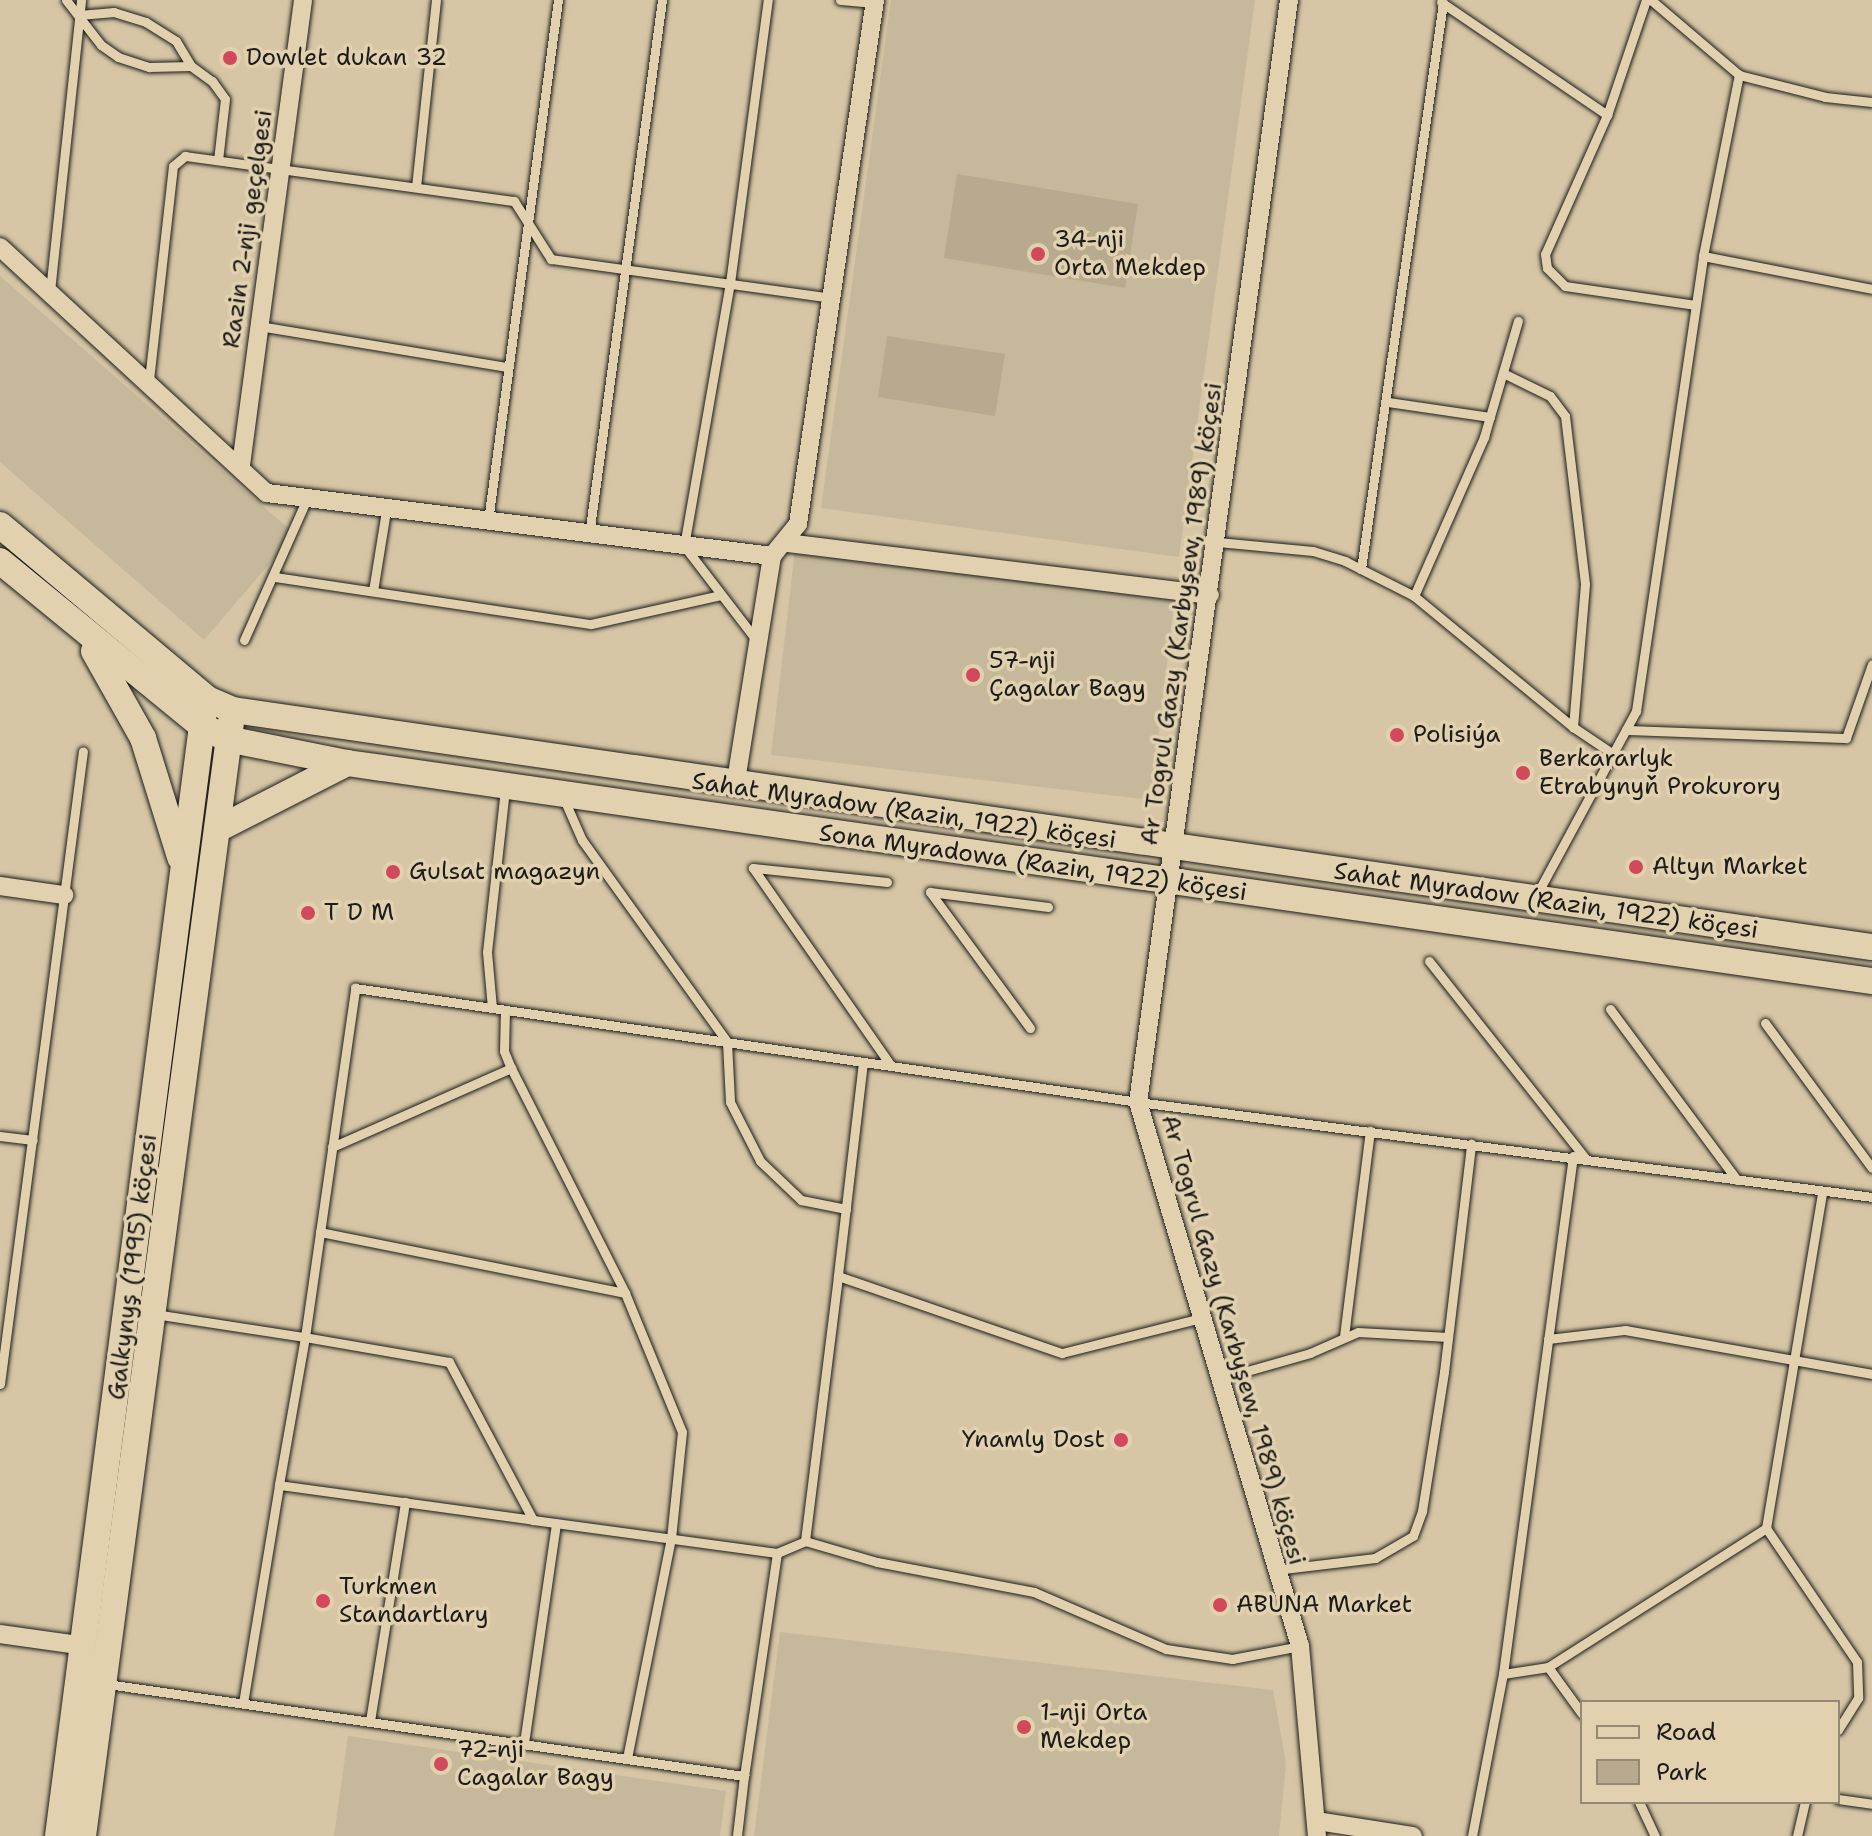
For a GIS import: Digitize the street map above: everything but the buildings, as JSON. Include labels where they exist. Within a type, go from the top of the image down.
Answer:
[{"type":"main road","name":"Sahat Myradow (Razin, 1922) köçesi","points":[[0,525],[203,711]]},
{"type":"main road","name":"Sahat Myradow (Razin, 1922) köçesi","points":[[0,561],[79,628],[203,711],[233,710],[735,787],[1872,947]]},
{"type":"main road","points":[[79,628],[120,689],[143,738],[184,870]]},
{"type":"main road","name":"Galkynyş (1995) köçesi","points":[[83,1836],[150,1314],[220,828],[227,739],[233,710]]},
{"type":"main road","name":"Sona Myradowa (Razin, 1922) köçesi","points":[[203,711],[227,739],[347,763],[1169,883],[1872,981]]},
{"type":"main road","name":"Galkynyş (1995) köçesi","points":[[58,1836],[85,1646],[203,711]]},
{"type":"main road","points":[[220,828],[347,763]]},
{"type":"street","name":"Razin 2-nji geçelgesi","points":[[241,465],[303,0]]},
{"type":"street","name":"Ar Togrul Gazy (Karbyşew, 1989) köçesi","points":[[1289,0],[1218,542],[1138,1102],[1300,1646],[1317,1828]]},
{"type":"street","points":[[735,787],[772,556],[787,543],[798,524],[875,2]]},
{"type":"street","points":[[1,250],[149,380],[267,493],[306,501],[488,524],[772,556]]},
{"type":"street","points":[[787,543],[1210,595]]},
{"type":"street","points":[[0,886],[64,895]]},
{"type":"street","points":[[0,1634],[85,1646]]},
{"type":"street","points":[[1317,1828],[1413,1836]]},
{"type":"lane","points":[[66,0],[118,57],[149,67],[191,66]]},
{"type":"lane","points":[[49,292],[81,0]]},
{"type":"lane","points":[[416,187],[436,0]]},
{"type":"lane","points":[[488,524],[558,0]]},
{"type":"lane","points":[[589,535],[629,269],[662,0]]},
{"type":"lane","points":[[757,642],[684,546],[730,283],[768,0]]},
{"type":"lane","points":[[840,0],[875,2]]},
{"type":"lane","points":[[1696,305],[1565,286],[1547,268],[1548,238],[1576,189],[1607,115],[1648,0],[1739,75],[1825,97],[1872,102]]},
{"type":"lane","points":[[1361,569],[1388,402],[1440,2],[1607,115]]},
{"type":"lane","points":[[79,15],[114,12],[146,22],[176,41],[191,66],[212,81],[225,99],[218,160]]},
{"type":"lane","points":[[1535,898],[1626,730],[1642,684],[1703,256],[1739,75]]},
{"type":"lane","points":[[149,380],[173,166],[185,156],[514,201],[551,259],[833,298]]},
{"type":"lane","points":[[1703,256],[1872,289]]},
{"type":"lane","points":[[1414,596],[1490,417],[1518,321]]},
{"type":"lane","points":[[259,326],[508,367]]},
{"type":"lane","points":[[1503,373],[1550,396],[1565,416],[1585,584],[1573,727]]},
{"type":"lane","points":[[1388,402],[1490,417]]},
{"type":"lane","points":[[244,640],[275,577],[306,501]]},
{"type":"lane","points":[[373,591],[386,511]]},
{"type":"lane","points":[[1218,542],[1313,551],[1361,569],[1414,596],[1573,727],[1613,754]]},
{"type":"lane","points":[[275,577],[591,624],[721,595]]},
{"type":"lane","points":[[1626,730],[1846,738],[1872,664]]},
{"type":"lane","points":[[0,1384],[83,751]]},
{"type":"lane","points":[[492,1008],[487,952],[506,785]]},
{"type":"lane","points":[[562,794],[582,840],[727,1042],[730,1102],[760,1161],[801,1200],[846,1209]]},
{"type":"lane","points":[[887,882],[753,868],[891,1066]]},
{"type":"lane","points":[[1030,1028],[930,892],[1048,907]]},
{"type":"lane","points":[[1429,961],[1585,1158]]},
{"type":"lane","points":[[243,1703],[305,1337],[355,988],[1138,1102],[1872,1197]]},
{"type":"lane","points":[[1610,1009],[1737,1180]]},
{"type":"lane","points":[[505,1010],[504,1051],[511,1068],[625,1293],[682,1432],[671,1538],[627,1758]]},
{"type":"lane","points":[[1765,1023],[1872,1168]]},
{"type":"lane","points":[[805,1541],[863,1062]]},
{"type":"lane","points":[[332,1147],[511,1068]]},
{"type":"lane","points":[[1344,1336],[1370,1131]]},
{"type":"lane","points":[[0,1136],[33,1140]]},
{"type":"lane","points":[[1275,1570],[1375,1558],[1413,1536],[1422,1511],[1448,1337],[1471,1144]]},
{"type":"lane","points":[[1472,1836],[1503,1674],[1573,1156]]},
{"type":"lane","points":[[1822,1192],[1790,1361],[1766,1528],[1857,1662],[1858,1698],[1840,1727]]},
{"type":"lane","points":[[320,1232],[625,1293]]},
{"type":"lane","points":[[838,1276],[1062,1353],[1201,1318]]},
{"type":"lane","points":[[150,1314],[449,1362],[533,1520]]},
{"type":"lane","points":[[1548,1339],[1625,1330],[1872,1374]]},
{"type":"lane","points":[[1219,1379],[1310,1353],[1358,1332],[1448,1337]]},
{"type":"lane","points":[[279,1485],[777,1553],[805,1541],[877,1562],[1034,1592],[1166,1649],[1232,1659],[1300,1646]]},
{"type":"lane","points":[[370,1721],[405,1502]]},
{"type":"lane","points":[[524,1743],[556,1523]]},
{"type":"lane","points":[[1503,1674],[1548,1667],[1766,1528]]},
{"type":"lane","points":[[737,1836],[777,1553]]},
{"type":"lane","points":[[1548,1667],[1580,1711]]},
{"type":"lane","points":[[103,1683],[744,1776]]},
{"type":"lane","points":[[1840,1799],[1872,1804]]},
{"type":"lane","points":[[1640,1804],[1655,1836]]},
{"type":"lane","points":[[1797,1836],[1805,1804]]},
{"type":"shaded area","name":"34-nji Orta Mekdep","points":[[891,0],[1255,0],[1179,557],[821,508]]},
{"type":"shaded area","points":[[0,276],[295,534],[204,640],[0,462]]},
{"type":"shaded area","name":"57-nji Çagalar Bagy","points":[[795,551],[1175,595],[1151,800],[771,755]]},
{"type":"shaded area","name":"1-nji Orta Mekdep","points":[[780,1632],[1273,1690],[1286,1764],[1279,1836],[754,1836]]},
{"type":"shaded area","name":"72-nji Cagalar Bagy","points":[[348,1736],[726,1791],[720,1836],[334,1836]]},
{"type":"green space","points":[[957,174],[1138,204],[1125,288],[944,258]]},
{"type":"green space","points":[[887,336],[1005,354],[995,416],[878,397]]},
{"type":"place","name":"Dowlet dukan 32","points":[[230,58]]},
{"type":"place","name":"34-nji Orta Mekdep","points":[[1038,254]]},
{"type":"place","name":"57-nji Çagalar Bagy","points":[[973,675]]},
{"type":"place","name":"Polisiýa","points":[[1397,735]]},
{"type":"place","name":"Berkararlyk Etrabynyň Prokurory","points":[[1523,773]]},
{"type":"place","name":"Altyn Market","points":[[1636,867]]},
{"type":"place","name":"Gulsat magazyn","points":[[393,872]]},
{"type":"place","name":"T D M","points":[[308,913]]},
{"type":"place","name":"Ynamly Dost","points":[[1121,1440]]},
{"type":"place","name":"Turkmen Standartlary","points":[[323,1601]]},
{"type":"place","name":"ABUNA Market","points":[[1220,1605]]},
{"type":"place","name":"1-nji Orta Mekdep","points":[[1024,1727]]},
{"type":"place","name":"72-nji Cagalar Bagy","points":[[441,1764]]}]
